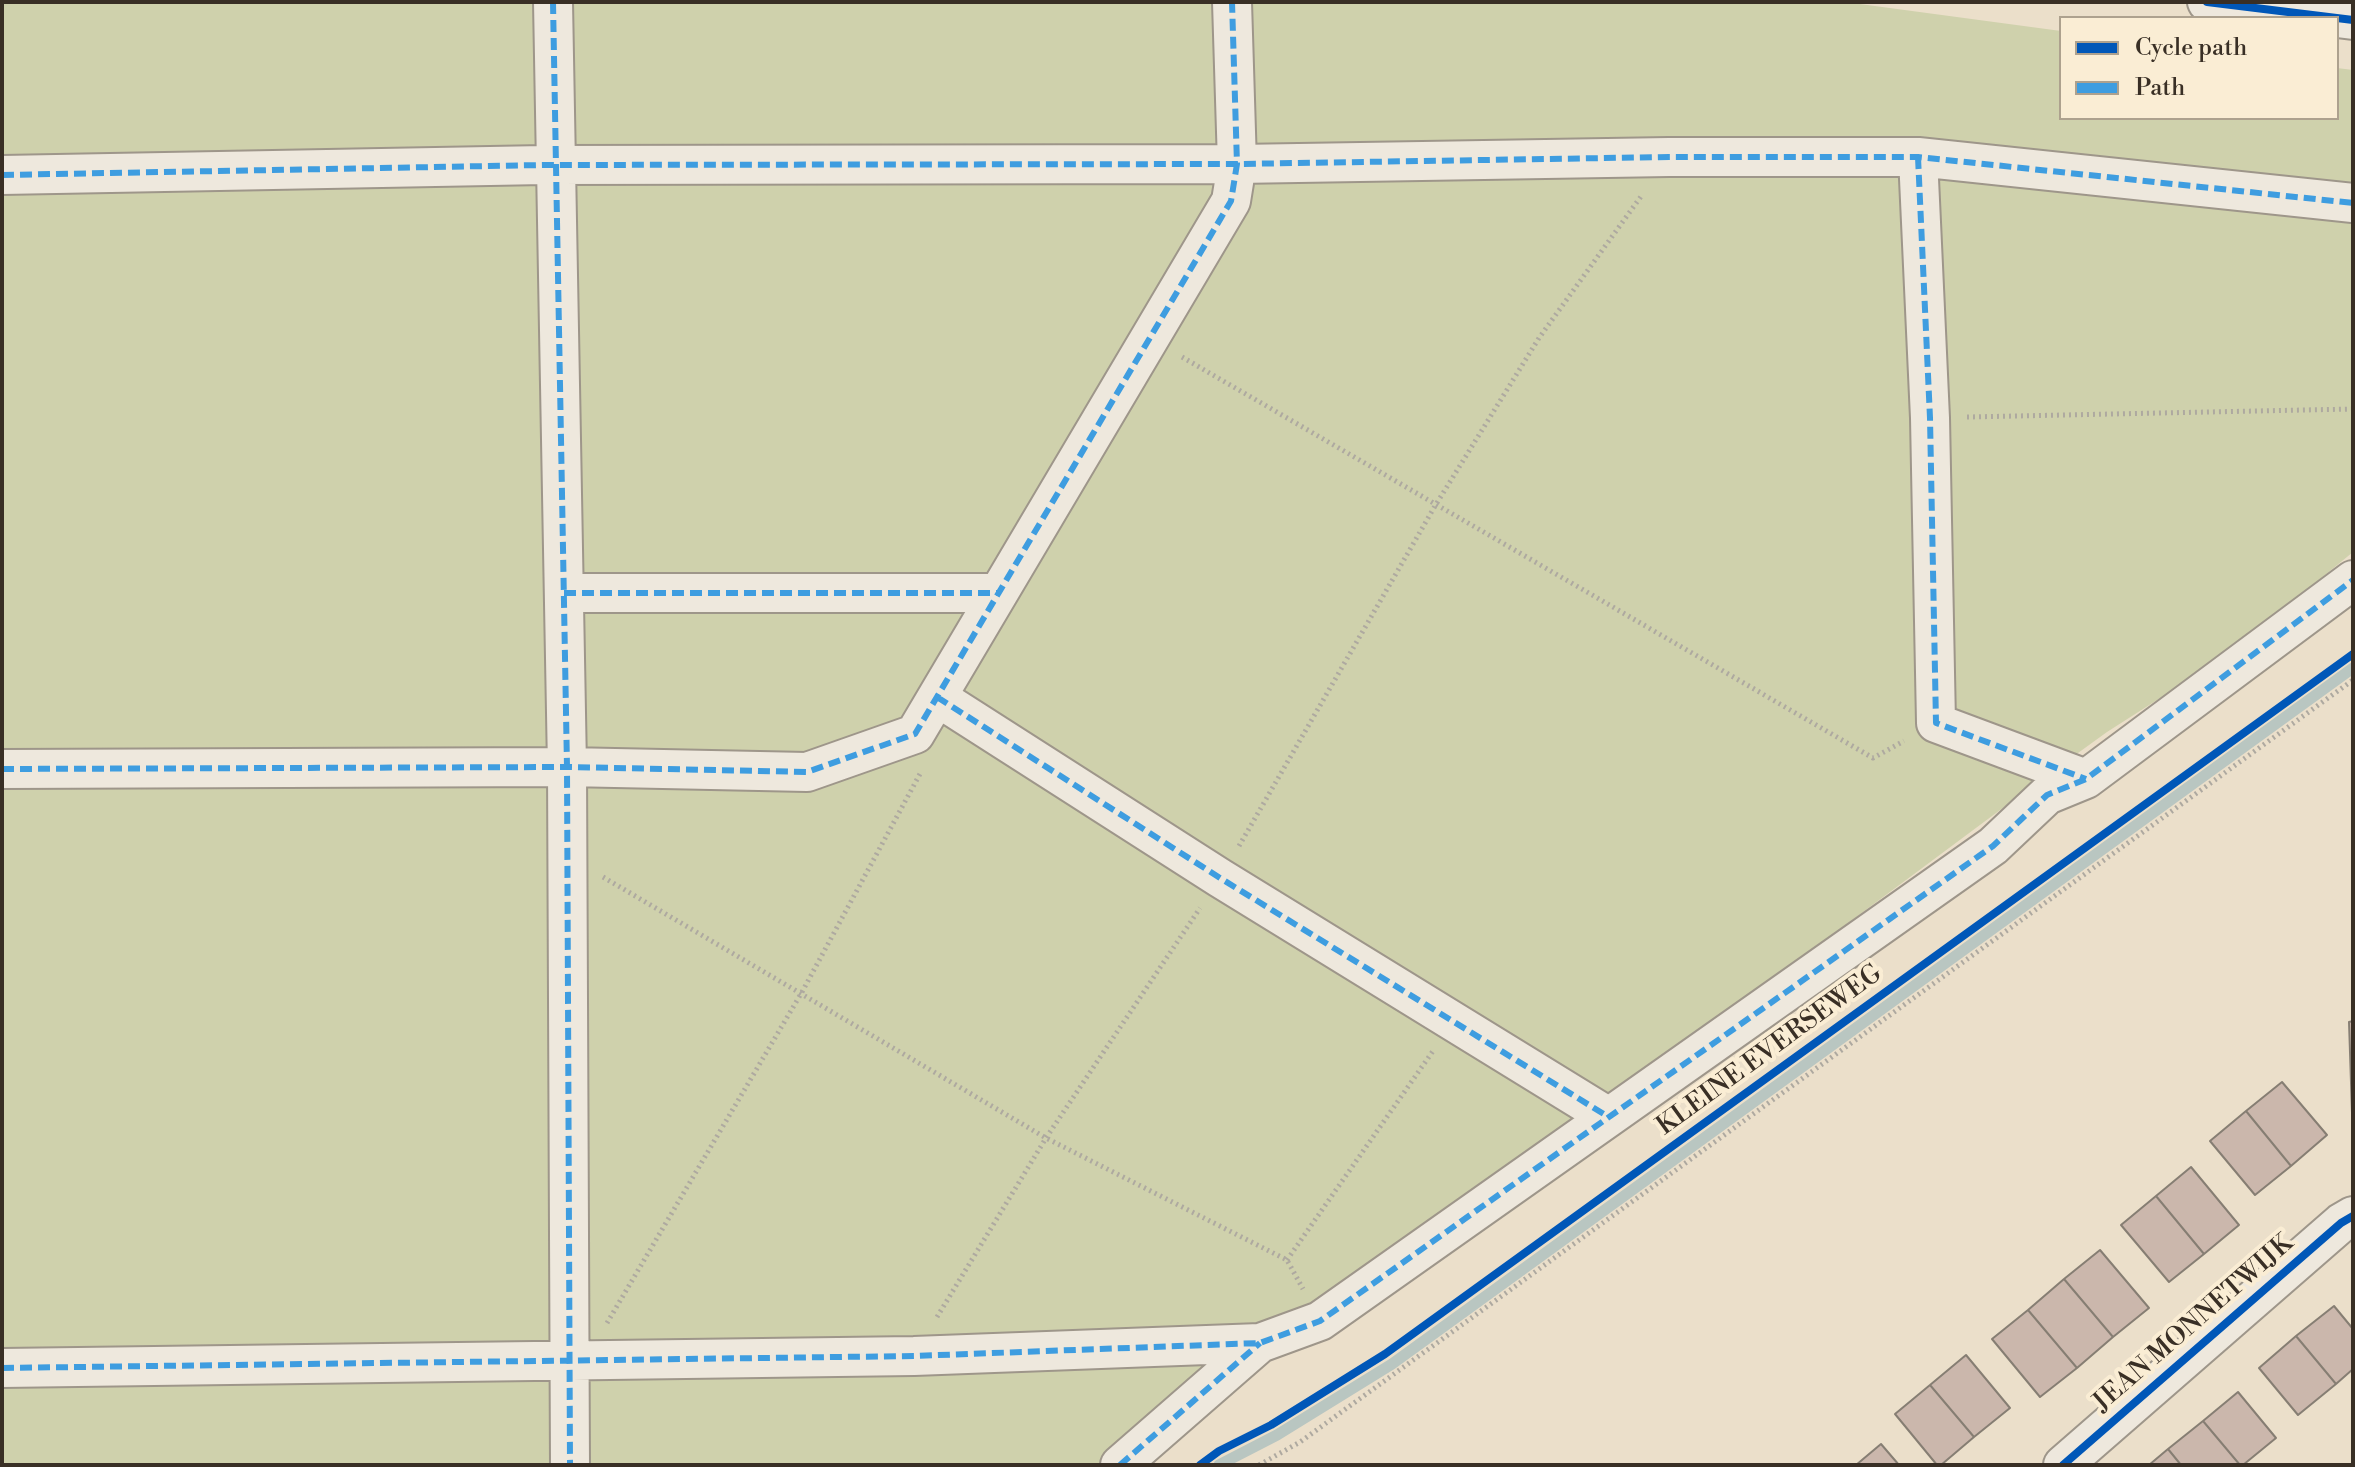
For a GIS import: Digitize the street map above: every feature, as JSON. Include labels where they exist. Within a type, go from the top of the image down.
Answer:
[{"type":"street","points":[[553,2],[567,767],[570,1465]]},
{"type":"street","points":[[2,769],[567,767],[807,772],[915,734],[1231,201],[1237,164],[1232,2]]},
{"type":"street","points":[[2207,2],[2321,16]]},
{"type":"street","points":[[2,175],[555,165],[1237,164],[1669,157],[1918,157],[2353,203]]},
{"type":"street","points":[[1918,157],[1930,418],[1936,723],[2086,779]]},
{"type":"street","points":[[2,1368],[914,1356],[1260,1343],[1320,1321],[1993,846],[2047,795],[2086,779],[2353,580]]},
{"type":"street","points":[[564,593],[998,593]]},
{"type":"street","points":[[937,697],[1220,878],[1607,1116]]},
{"type":"street","name":"JEAN MONNETWIJK","points":[[2063,1465],[2341,1223],[2353,1216]]},
{"type":"street","points":[[1120,1465],[1260,1343]]},
{"type":"path","points":[[914,1356],[1046,1138],[1220,878],[1435,506],[1539,338],[1669,157]]},
{"type":"path","points":[[1149,337],[1873,758],[1936,723]]},
{"type":"path","points":[[1930,418],[2353,409]]},
{"type":"path","points":[[1259,1465],[1325,1423],[2353,680]]},
{"type":"path","points":[[568,1361],[610,1320],[802,992],[925,765],[915,734]]},
{"type":"path","points":[[568,856],[1046,1138],[1287,1260],[1320,1321]]},
{"type":"path","points":[[1287,1260],[1454,1021]]},
{"type":"green space","points":[[2,2],[1845,2],[2059,31],[2059,120],[2339,120],[2339,68],[2353,70],[2353,552],[2229,654],[2107,732],[1613,1098],[1306,1316],[1140,1465],[2,1465]]},
{"type":"green space","points":[[2353,664],[2353,672],[1393,1366],[1278,1438],[1225,1465],[1215,1465],[1390,1361]]},
{"type":"building","points":[[2353,1021],[2353,1113],[2352,1113],[2349,1022]]},
{"type":"building","points":[[2282,1082],[2327,1135],[2291,1166],[2246,1111]]},
{"type":"building","points":[[2246,1111],[2291,1166],[2255,1195],[2210,1141]]},
{"type":"building","points":[[2191,1167],[2239,1225],[2204,1254],[2156,1196]]},
{"type":"building","points":[[2156,1196],[2204,1254],[2169,1282],[2121,1225]]},
{"type":"building","points":[[2100,1250],[2149,1308],[2113,1337],[2064,1279]]},
{"type":"building","points":[[2064,1279],[2113,1337],[2077,1368],[2028,1310]]},
{"type":"building","points":[[2334,1306],[2353,1329],[2353,1369],[2336,1384],[2296,1336]]},
{"type":"building","points":[[2028,1310],[2077,1368],[2040,1397],[1992,1339]]},
{"type":"building","points":[[2296,1336],[2336,1384],[2298,1415],[2259,1368]]},
{"type":"building","points":[[1966,1355],[2010,1408],[1974,1437],[1930,1385]]},
{"type":"building","points":[[1930,1385],[1974,1437],[1941,1465],[1937,1465],[1895,1414]]},
{"type":"building","points":[[2238,1392],[2276,1438],[2243,1465],[2203,1421]]},
{"type":"building","points":[[2203,1421],[2240,1465],[2181,1465],[2168,1449]]},
{"type":"building","points":[[1881,1444],[1899,1465],[1856,1465]]},
{"type":"building","points":[[2168,1449],[2181,1465],[2149,1465]]},
{"type":"waterway","points":[[1219,1465],[1277,1435],[1392,1364],[2353,668]]},
{"type":"marked path","points":[[553,2],[567,767],[570,1465]]},
{"type":"marked path","points":[[2,769],[567,767],[807,772],[915,734],[1231,201],[1237,164],[1232,2]]},
{"type":"marked path","points":[[2,175],[544,165],[1237,164],[1669,157],[1918,157],[2353,203]]},
{"type":"marked path","points":[[1918,157],[1930,418],[1936,723],[2086,779]]},
{"type":"marked path","points":[[2,1368],[914,1356],[1260,1343],[1320,1321],[1993,846],[2047,795],[2086,779],[2353,580]]},
{"type":"marked path","points":[[564,593],[998,593]]},
{"type":"marked path","points":[[937,697],[1220,878],[1607,1116]]},
{"type":"marked path","points":[[1120,1465],[1260,1343]]},
{"type":"cycle path","points":[[2207,2],[2321,16]]},
{"type":"cycle path","points":[[2339,18],[2353,20]]},
{"type":"cycle path","name":"KLEINE EVERSEWEG","points":[[1200,1465],[1385,1354],[2353,654]]},
{"type":"cycle path","points":[[2063,1465],[2341,1223],[2353,1216]]}]
